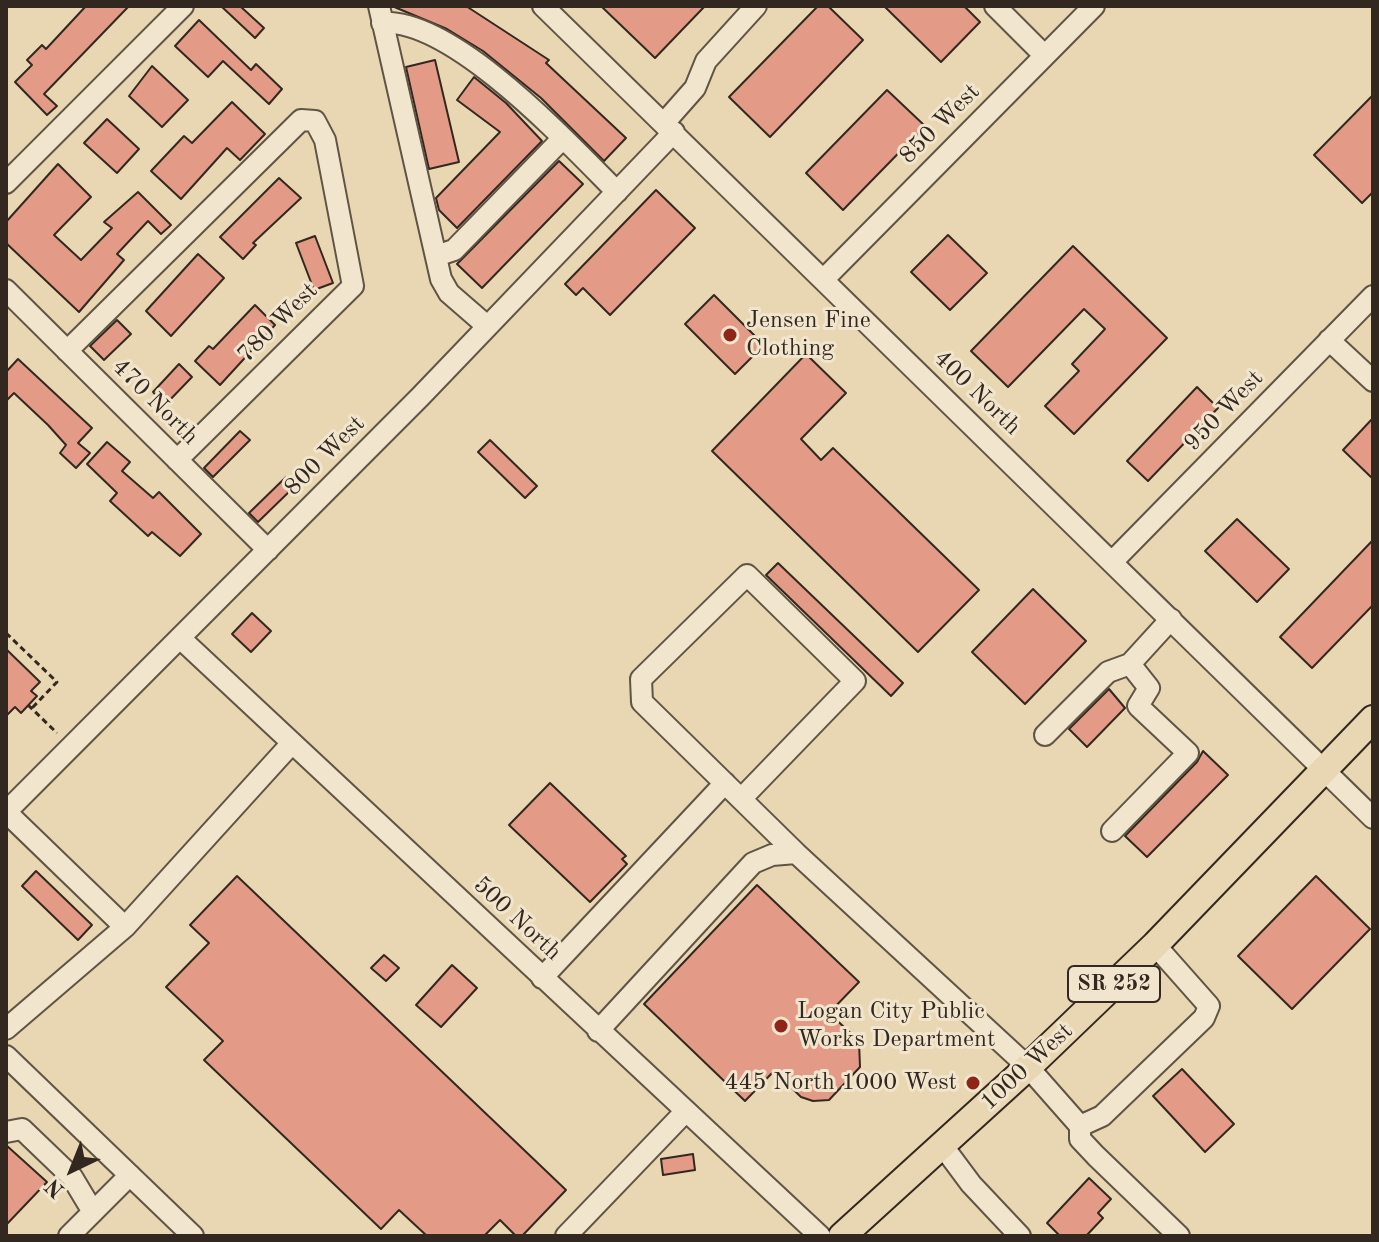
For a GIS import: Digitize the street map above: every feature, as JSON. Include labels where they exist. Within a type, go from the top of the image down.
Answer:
[{"type":"main road","name":"1000 West","points":[[842,1236],[1028,1067],[1155,945],[1373,719]]},
{"type":"street","points":[[6,183],[183,6]]},
{"type":"street","name":"400 North","points":[[543,6],[1373,818]]},
{"type":"street","name":"800 West","points":[[6,812],[268,550],[617,192],[670,127],[695,88],[706,61],[756,6]]},
{"type":"street","points":[[995,6],[1044,55]]},
{"type":"street","name":"850 West","points":[[824,279],[1094,6]]},
{"type":"street","points":[[380,14],[432,35],[507,86],[617,192]]},
{"type":"street","points":[[380,14],[436,256],[449,293],[487,326]]},
{"type":"street","name":"780 West","points":[[67,351],[301,120],[315,121],[325,140],[353,286],[177,460]]},
{"type":"street","points":[[436,256],[454,250],[563,138]]},
{"type":"street","name":"470 North","points":[[6,290],[268,550]]},
{"type":"street","name":"950 West","points":[[1112,562],[1373,296]]},
{"type":"street","points":[[1329,340],[1373,381]]},
{"type":"street","points":[[741,799],[855,681],[747,575],[641,679],[642,702],[796,853],[1028,1067],[1080,1126],[1080,1139],[1179,1236]]},
{"type":"street","points":[[1045,735],[1108,672],[1130,664],[1171,619]]},
{"type":"street","name":"500 North","points":[[180,638],[820,1236]]},
{"type":"street","points":[[1112,831],[1188,753],[1138,706],[1149,688],[1130,664]]},
{"type":"street","points":[[6,1029],[125,927],[292,743]]},
{"type":"street","points":[[542,978],[725,783]]},
{"type":"street","points":[[6,812],[125,927]]},
{"type":"street","points":[[598,1031],[753,863],[772,855],[796,853]]},
{"type":"street","points":[[1080,1126],[1102,1116],[1204,1018],[1209,1006],[1155,945]]},
{"type":"street","points":[[6,1056],[193,1236]]},
{"type":"street","points":[[566,1236],[685,1112]]},
{"type":"street","points":[[6,1132],[22,1129],[72,1177],[93,1212]]},
{"type":"street","points":[[942,1145],[971,1184],[1020,1236]]},
{"type":"street","points":[[69,1236],[130,1175]]},
{"type":"path","points":[[6,633],[57,682],[30,707],[57,733]]},
{"type":"building","points":[[86,6],[129,6],[44,94],[57,106],[47,115],[15,82],[32,65],[27,60],[42,45],[46,49]]},
{"type":"building","points":[[221,6],[240,6],[264,28],[255,38]]},
{"type":"building","points":[[392,6],[466,6],[549,60],[546,63],[626,138],[604,161],[541,98],[483,51],[447,29]]},
{"type":"building","points":[[601,6],[705,6],[655,58]]},
{"type":"building","points":[[818,6],[828,6],[863,40],[770,137],[729,97]]},
{"type":"building","points":[[884,6],[964,6],[980,22],[941,62]]},
{"type":"building","points":[[199,20],[251,70],[256,64],[282,89],[269,104],[223,61],[208,77],[175,46]]},
{"type":"building","points":[[435,60],[459,162],[429,169],[406,67]]},
{"type":"building","points":[[152,66],[188,100],[162,127],[129,96]]},
{"type":"building","points":[[474,77],[506,103],[542,141],[457,228],[439,210],[436,198],[500,132],[457,100]]},
{"type":"building","points":[[887,90],[925,126],[843,210],[806,173]]},
{"type":"building","points":[[1373,95],[1373,192],[1362,203],[1314,155]]},
{"type":"building","points":[[232,102],[265,134],[240,160],[227,148],[181,199],[151,171],[184,136],[192,143]]},
{"type":"building","points":[[107,119],[139,149],[117,173],[84,143]]},
{"type":"building","points":[[559,161],[583,184],[482,288],[457,264]]},
{"type":"building","points":[[58,164],[91,197],[54,235],[81,260],[112,228],[104,222],[138,192],[171,225],[161,234],[148,221],[117,254],[124,260],[79,312],[6,243],[6,222]]},
{"type":"building","points":[[279,178],[301,198],[253,243],[256,245],[243,259],[220,237]]},
{"type":"building","points":[[656,190],[695,228],[610,315],[583,288],[576,295],[565,284]]},
{"type":"building","points":[[948,235],[987,273],[950,310],[911,272]]},
{"type":"building","points":[[315,236],[333,283],[314,290],[296,243]]},
{"type":"building","points":[[1073,246],[1167,338],[1074,434],[1045,406],[1079,371],[1072,364],[1105,329],[1084,309],[1008,387],[971,351]]},
{"type":"building","points":[[198,254],[224,278],[171,336],[146,311]]},
{"type":"building","points":[[714,295],[764,345],[735,374],[685,324]]},
{"type":"building","points":[[255,305],[275,325],[220,385],[195,361],[209,346],[213,349]]},
{"type":"building","points":[[117,320],[131,334],[104,360],[90,346]]},
{"type":"building","points":[[806,354],[846,393],[801,439],[821,460],[833,448],[979,590],[918,652],[712,451]]},
{"type":"building","points":[[18,359],[92,428],[78,443],[90,453],[76,468],[60,453],[66,445],[48,425],[14,393],[6,401],[6,372]]},
{"type":"building","points":[[179,364],[192,377],[164,406],[153,392]]},
{"type":"building","points":[[1197,387],[1218,408],[1148,481],[1127,461]]},
{"type":"building","points":[[1373,418],[1373,479],[1343,450]]},
{"type":"building","points":[[240,431],[250,440],[213,477],[204,468]]},
{"type":"building","points":[[490,440],[537,486],[525,498],[478,452]]},
{"type":"building","points":[[107,442],[130,462],[122,471],[153,498],[159,492],[201,534],[180,556],[152,532],[148,536],[110,501],[117,493],[87,464]]},
{"type":"building","points":[[286,477],[295,486],[258,522],[249,513]]},
{"type":"building","points":[[1237,519],[1289,569],[1257,602],[1205,551]]},
{"type":"building","points":[[1373,540],[1373,605],[1312,668],[1280,637]]},
{"type":"building","points":[[778,563],[903,683],[891,696],[766,575]]},
{"type":"building","points":[[1033,589],[1086,641],[1025,704],[972,652]]},
{"type":"building","points":[[252,613],[271,631],[251,652],[232,634]]},
{"type":"building","points":[[6,649],[40,682],[31,691],[37,696],[21,713],[15,707],[6,716]]},
{"type":"building","points":[[1109,689],[1125,708],[1087,747],[1069,729]]},
{"type":"building","points":[[1203,751],[1228,775],[1147,857],[1125,836],[1197,762]]},
{"type":"building","points":[[550,783],[626,856],[622,859],[627,864],[590,902],[509,825]]},
{"type":"building","points":[[36,871],[92,925],[78,940],[22,886]]},
{"type":"building","points":[[237,876],[566,1190],[522,1236],[516,1236],[500,1220],[484,1236],[427,1236],[399,1210],[381,1229],[204,1060],[223,1041],[166,987],[209,943],[190,925]]},
{"type":"building","points":[[1316,876],[1370,929],[1292,1009],[1238,956]]},
{"type":"building","points":[[757,885],[859,982],[829,1013],[859,1041],[860,1067],[829,1100],[813,1101],[801,1097],[774,1071],[745,1101],[644,1004]]},
{"type":"building","points":[[384,955],[399,968],[386,981],[371,968]]},
{"type":"building","points":[[452,965],[477,988],[441,1027],[416,1005]]},
{"type":"building","points":[[1182,1069],[1234,1124],[1205,1152],[1153,1096]]},
{"type":"building","points":[[6,1145],[47,1182],[6,1225]]},
{"type":"building","points":[[693,1154],[695,1170],[663,1175],[661,1159]]},
{"type":"building","points":[[1089,1178],[1111,1199],[1098,1213],[1103,1218],[1086,1236],[1060,1236],[1047,1223]]},
{"type":"place","name":"Jensen Fine Clothing","points":[[730,335]]},
{"type":"place","name":"Logan City Public Works Department","points":[[781,1026]]},
{"type":"place","name":"445 North 1000 West","points":[[973,1083]]}]
